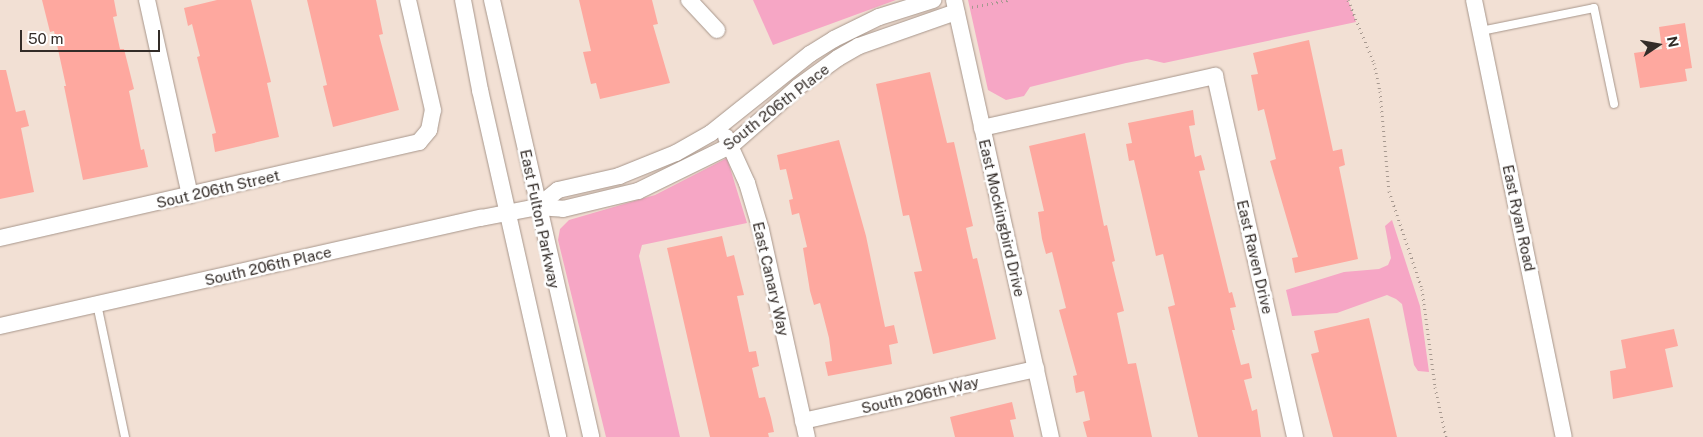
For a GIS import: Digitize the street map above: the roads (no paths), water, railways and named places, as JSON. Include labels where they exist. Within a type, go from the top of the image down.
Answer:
[{"type":"street","points":[[146,0],[190,195]]},
{"type":"street","name":"Sout 206th Street","points":[[0,238],[410,146],[419,142],[429,130],[433,110],[408,0]]},
{"type":"street","name":"East Fulton Parkway","points":[[463,0],[558,437]]},
{"type":"street","name":"East Fulton Parkway","points":[[492,0],[537,207],[591,437]]},
{"type":"street","points":[[689,0],[717,30]]},
{"type":"street","name":"South 206th Place","points":[[537,207],[558,190],[619,176],[676,153],[719,127],[810,54],[834,39],[879,17],[933,0]]},
{"type":"street","name":"East Ryan Road","points":[[1474,0],[1564,437]]},
{"type":"street","name":"South 206th Place","points":[[0,326],[537,207],[563,209],[638,191],[732,145],[798,87],[838,58],[859,46],[955,6]]},
{"type":"street","name":"East Mockingbird Drive","points":[[955,6],[1051,437]]},
{"type":"street","name":"East Raven Drive","points":[[982,128],[1215,76],[1295,437]]},
{"type":"street","name":"East Canary Way","points":[[719,127],[732,145],[761,230],[807,437]]},
{"type":"street","name":"South 206th Way","points":[[803,421],[1036,369]]},
{"type":"lane","points":[[1481,31],[1594,8],[1614,104]]},
{"type":"lane","points":[[97,304],[125,437]]}]
